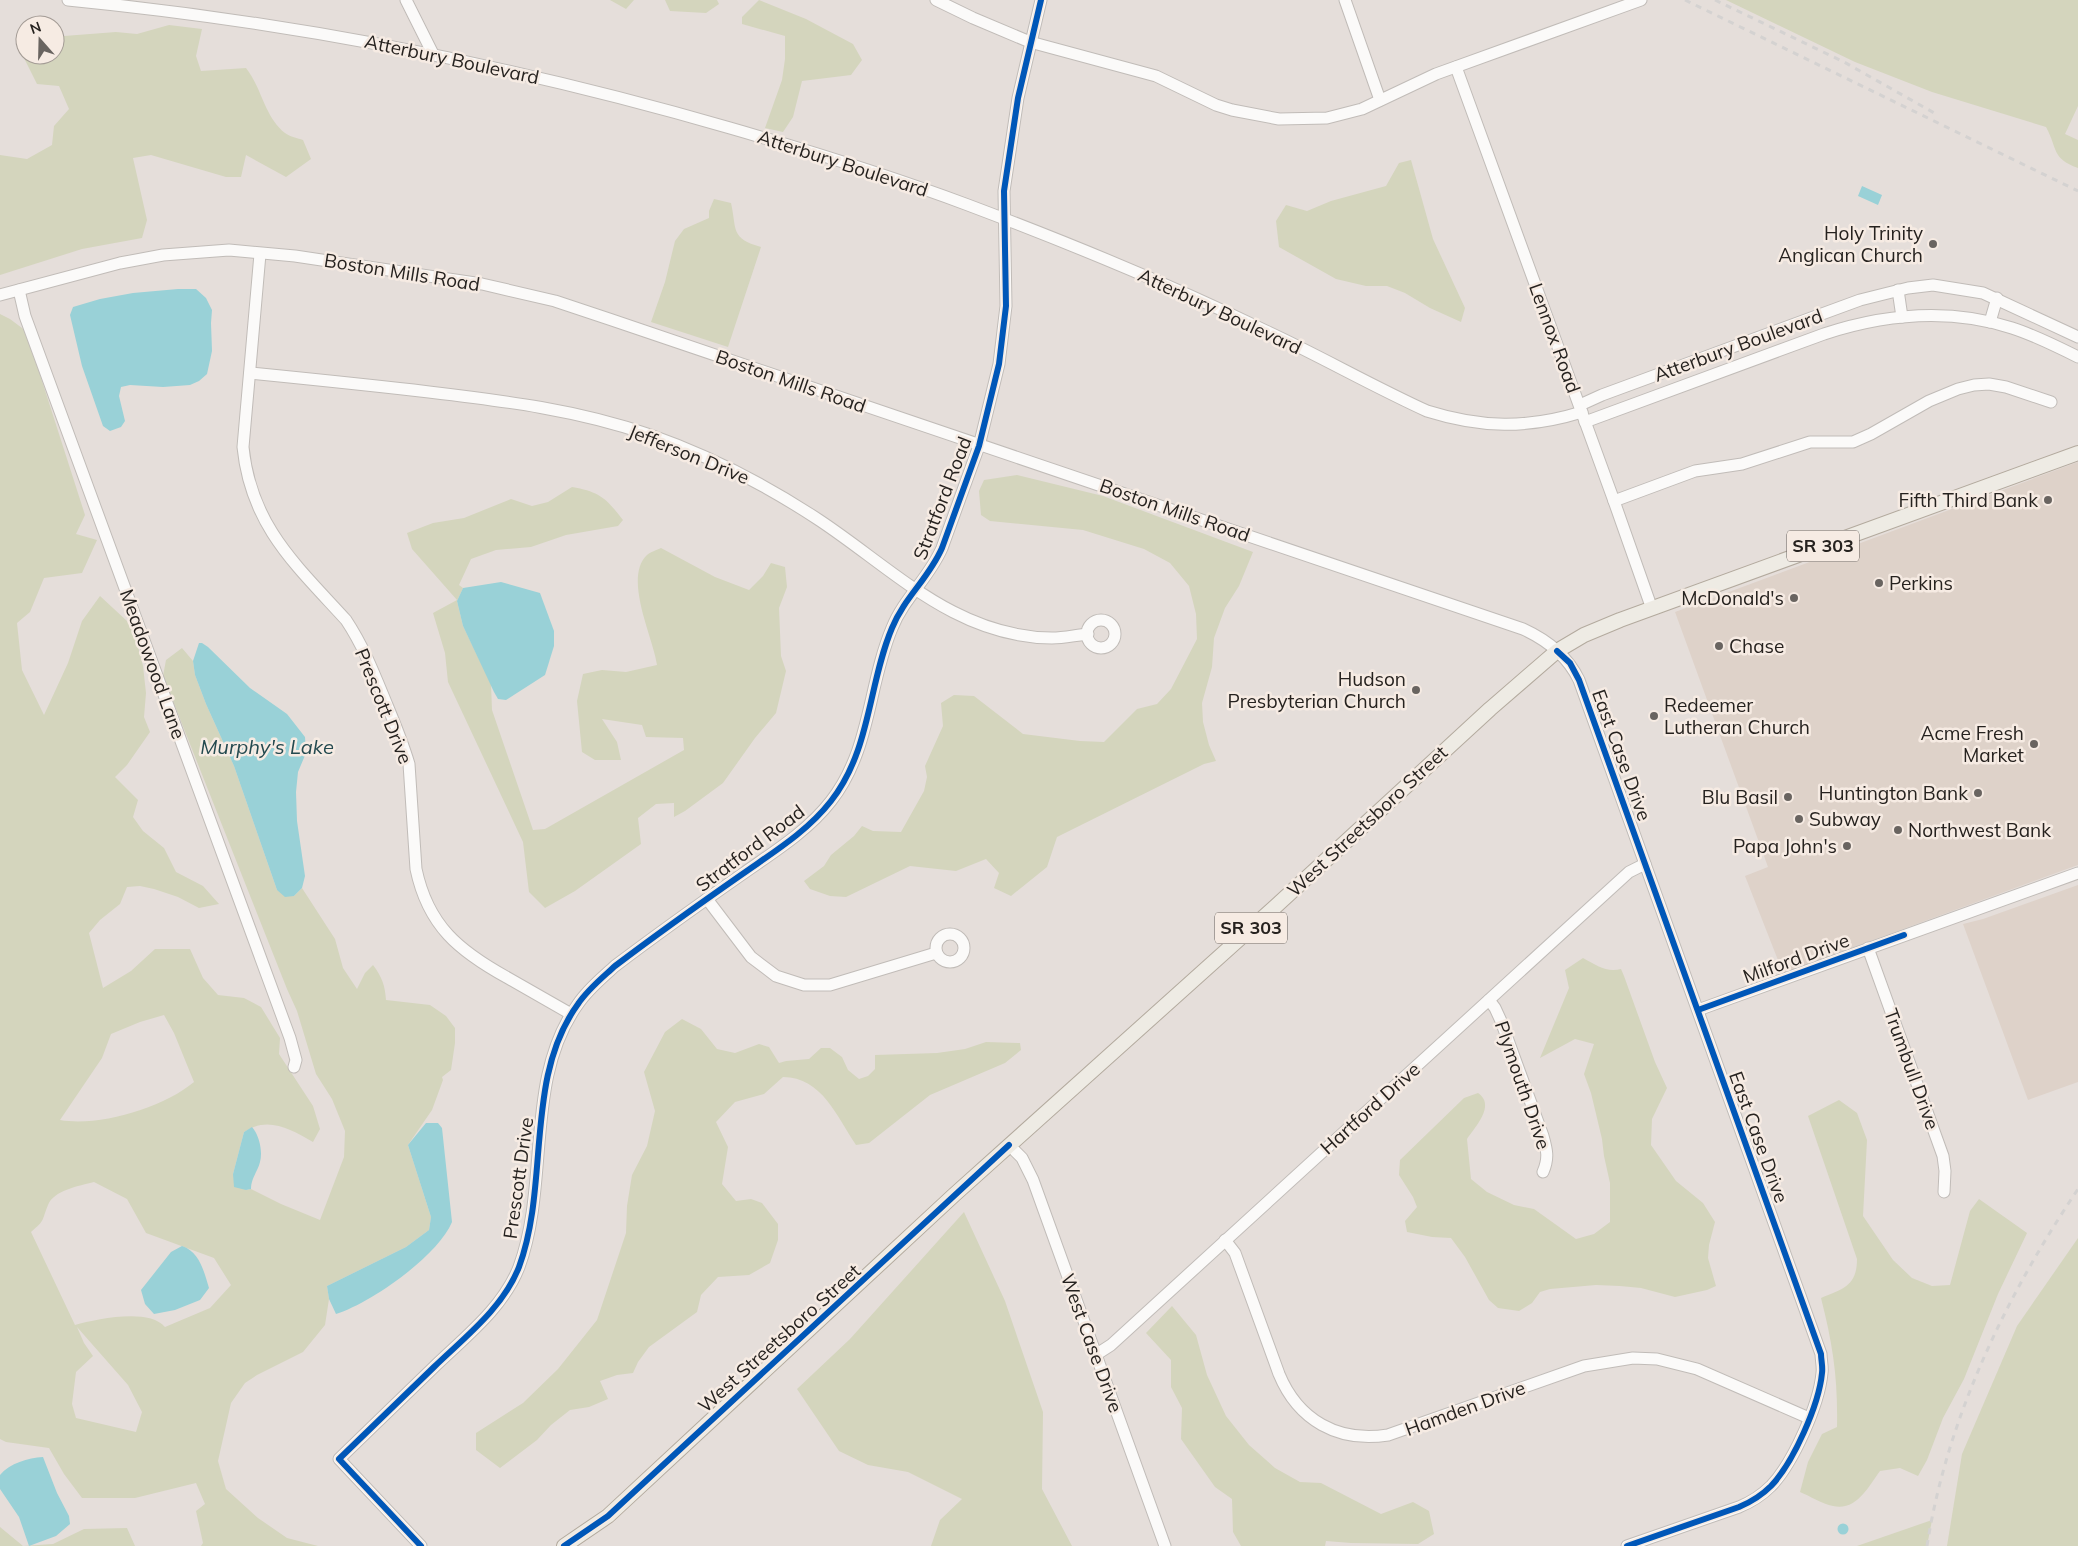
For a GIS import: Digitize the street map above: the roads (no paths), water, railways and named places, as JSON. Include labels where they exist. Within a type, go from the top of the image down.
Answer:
[{"type":"main road","name":"West Streetsboro Street","points":[[564,1546],[608,1516],[1009,1145],[1276,906],[1450,744],[1557,651],[1584,635],[1652,609],[2078,453]]},
{"type":"street","name":"Atterbury Boulevard","points":[[68,0],[265,24],[433,54],[547,78],[662,108],[843,162],[940,195],[1114,263],[1264,329],[1427,411],[1454,420],[1496,425],[1529,424],[1582,413],[1859,323],[1902,317],[1948,315],[1990,322],[2011,328],[2078,357]]},
{"type":"street","points":[[406,0],[433,54]]},
{"type":"street","points":[[936,0],[1030,42],[1156,76],[1216,105],[1279,120],[1327,118],[1362,109],[1420,80],[1641,0]]},
{"type":"street","name":"Stratford Road","points":[[571,1014],[592,987],[609,972],[803,830],[820,814],[842,786],[860,747],[884,649],[902,608],[935,564],[979,446],[999,364],[1004,330],[1006,306],[1004,191],[1012,132],[1030,42],[1041,0]]},
{"type":"street","points":[[1345,0],[1380,100]]},
{"type":"street","name":"Lennox Road","points":[[1456,68],[1652,609]]},
{"type":"street","name":"Boston Mills Road","points":[[0,295],[120,263],[163,254],[229,250],[295,256],[457,279],[527,294],[612,320],[1523,629],[1549,642],[1557,651]]},
{"type":"street","name":"Prescott Drive","points":[[260,254],[243,446],[248,476],[257,504],[277,541],[346,620],[372,667],[409,764],[416,869],[419,883],[429,907],[441,928],[463,950],[478,961],[571,1014],[561,1033],[548,1070],[531,1221],[519,1267],[506,1292],[484,1318],[339,1459],[421,1546]]},
{"type":"street","name":"Atterbury Boulevard","points":[[1582,413],[1590,400],[1852,304],[1898,290],[1933,285],[1974,291],[1997,298],[2078,337]]},
{"type":"street","name":"Meadowood Lane","points":[[19,290],[19,297],[25,316],[290,1038],[296,1060],[294,1067]]},
{"type":"street","points":[[1898,290],[1902,317]]},
{"type":"street","points":[[1990,322],[1997,298]]},
{"type":"street","name":"Jefferson Drive","points":[[250,373],[512,402],[566,412],[650,435],[714,462],[793,503],[848,540],[916,590],[966,620],[999,631],[1052,638],[1088,634]]},
{"type":"street","points":[[1614,501],[1695,471],[1742,464],[1810,442],[1853,442],[1929,401],[1958,389],[1974,385],[1989,384],[2006,387],[2051,402]]},
{"type":"street","name":"East Case Drive","points":[[1557,651],[1570,663],[1579,680],[1821,1354],[1822,1372],[1818,1394],[1809,1418],[1790,1461],[1770,1486],[1756,1498],[1739,1507],[1627,1546]]},
{"type":"street","name":"Hartford Drive","points":[[1096,1354],[1110,1345],[1629,872],[1645,864]]},
{"type":"street","name":"Milford Drive","points":[[1698,1010],[2078,873]]},
{"type":"street","points":[[707,899],[750,957],[776,976],[804,985],[830,985],[936,953]]},
{"type":"street","name":"Trumbull Drive","points":[[1868,948],[1943,1156],[1945,1171],[1944,1192]]},
{"type":"street","name":"Plymouth Drive","points":[[1489,1000],[1500,1021],[1543,1136],[1548,1154],[1543,1172]]},
{"type":"street","name":"West Case Drive","points":[[1009,1145],[1028,1167],[1165,1546]]},
{"type":"street","name":"Hamden Drive","points":[[1225,1240],[1235,1253],[1279,1374],[1288,1393],[1297,1405],[1315,1421],[1341,1434],[1364,1437],[1388,1435],[1584,1366],[1633,1358],[1657,1359],[1697,1369],[1809,1418]]},
{"type":"water","points":[[1862,186],[1882,195],[1878,205],[1858,196]]},
{"type":"water","points":[[196,289],[206,298],[212,310],[212,351],[207,374],[199,381],[190,385],[163,387],[130,385],[121,387],[119,396],[125,421],[121,427],[110,431],[103,426],[82,366],[70,315],[73,307],[100,299],[133,293]]},
{"type":"water","points":[[501,582],[540,593],[554,631],[554,646],[545,675],[506,700],[498,699],[494,692],[463,626],[457,601],[463,588]]},
{"type":"water","name":"Murphy's Lake","points":[[199,643],[208,647],[250,688],[287,714],[305,737],[306,753],[298,772],[296,792],[297,821],[305,876],[302,888],[294,896],[285,897],[277,890],[234,766],[195,675],[193,661]]},
{"type":"water","points":[[426,1123],[438,1123],[442,1128],[452,1222],[433,1249],[402,1277],[367,1300],[336,1314],[329,1299],[327,1286],[406,1247],[429,1230],[431,1217],[408,1145]]},
{"type":"water","points":[[252,1127],[260,1143],[261,1158],[252,1181],[251,1189],[246,1190],[234,1187],[233,1174],[244,1132]]},
{"type":"water","points":[[182,1246],[197,1258],[209,1288],[200,1300],[175,1310],[154,1314],[145,1304],[141,1290],[171,1252]]},
{"type":"water","points":[[43,1457],[57,1493],[69,1516],[70,1524],[56,1536],[29,1546],[19,1517],[0,1489],[0,1475],[9,1467],[20,1462]]},
{"type":"water","points":[[1843,1523],[1849,1529],[1843,1535],[1837,1529]]},
{"type":"railway","points":[[1685,0],[2078,191]]},
{"type":"railway","points":[[1715,0],[1844,62],[1936,114]]},
{"type":"railway","points":[[1927,1546],[1936,1498],[1949,1451],[1983,1360],[2027,1272],[2078,1189]]},
{"type":"place","name":"Holy Trinity Anglican Church","points":[[1933,244]]},
{"type":"place","name":"Fifth Third Bank","points":[[2048,500]]},
{"type":"place","name":"Perkins","points":[[1879,583]]},
{"type":"place","name":"McDonald's","points":[[1794,598]]},
{"type":"place","name":"Chase","points":[[1719,646]]},
{"type":"place","name":"Hudson Presbyterian Church","points":[[1416,690]]},
{"type":"place","name":"Redeemer Lutheran Church","points":[[1654,716]]},
{"type":"place","name":"Acme Fresh Market","points":[[2034,744]]},
{"type":"place","name":"Huntington Bank","points":[[1978,793]]},
{"type":"place","name":"Blu Basil","points":[[1788,797]]},
{"type":"place","name":"Subway","points":[[1799,819]]},
{"type":"place","name":"Northwest Bank","points":[[1898,830]]},
{"type":"place","name":"Papa John's","points":[[1847,846]]}]
